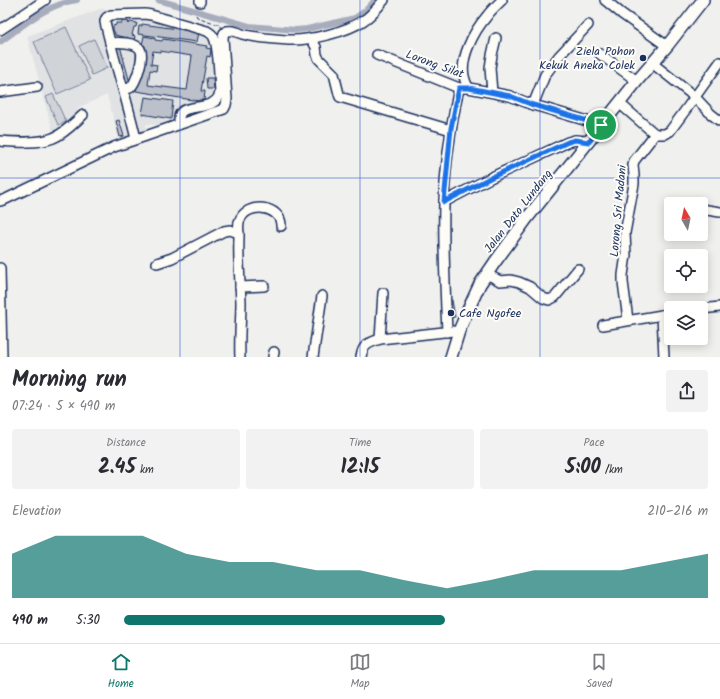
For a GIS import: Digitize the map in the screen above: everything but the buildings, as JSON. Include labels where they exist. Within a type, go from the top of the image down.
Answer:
[{"type":"main road","name":"Jalan Dato Lundang","points":[[451,357],[459,331],[486,274],[601,125],[703,0]]},
{"type":"street","points":[[0,30],[45,0]]},
{"type":"street","points":[[0,200],[6,199],[38,185],[114,147],[224,109],[227,99],[223,38],[223,34],[225,32],[231,31],[249,36],[290,40],[311,38],[339,31],[365,20],[384,0]]},
{"type":"street","points":[[469,88],[464,79],[463,70],[464,59],[468,47],[479,26],[487,15],[502,0]]},
{"type":"street","points":[[605,0],[667,46]]},
{"type":"street","points":[[136,139],[105,19],[111,15],[151,15],[201,29],[212,35],[217,52],[219,96],[211,104],[183,110],[180,113],[180,124]]},
{"type":"street","points":[[533,105],[545,76],[559,56],[588,25]]},
{"type":"street","points":[[311,38],[319,59],[335,76],[340,97],[451,130]]},
{"type":"street","points":[[492,92],[490,68],[496,38]]},
{"type":"street","points":[[110,43],[134,45],[140,48],[142,54],[138,73],[134,82],[129,88],[124,90]]},
{"type":"street","points":[[600,54],[637,81]]},
{"type":"street","name":"Lorong Silat","points":[[377,55],[459,88],[469,88],[510,96],[533,105],[601,125]]},
{"type":"street","points":[[619,103],[656,134],[664,134],[670,131],[720,62]]},
{"type":"street","points":[[652,63],[695,97],[720,121]]},
{"type":"street","points":[[0,92],[37,87]]},
{"type":"street","points":[[447,332],[444,261],[444,202],[451,130],[459,88]]},
{"type":"street","points":[[0,141],[19,142],[54,138],[83,115]]},
{"type":"street","name":"Lorong Sri Madani","points":[[628,320],[623,275],[626,255],[625,233],[634,184],[633,165],[634,161],[656,134]]},
{"type":"street","points":[[444,202],[490,178],[568,142],[575,140],[589,142]]},
{"type":"street","points":[[240,357],[239,223],[242,216],[248,211],[256,208],[264,208],[277,215],[280,219],[281,226]]},
{"type":"street","points":[[708,210],[720,212]]},
{"type":"street","points":[[157,263],[172,258],[224,231],[230,230],[239,233]]},
{"type":"street","points":[[0,268],[2,357]]},
{"type":"street","points":[[486,274],[500,281],[511,280],[519,282],[530,287],[542,298],[549,300],[555,297],[578,269]]},
{"type":"street","points":[[240,287],[264,286]]},
{"type":"street","points":[[380,339],[383,293]]},
{"type":"street","points":[[313,357],[322,296]]},
{"type":"street","points":[[708,308],[720,307]]},
{"type":"street","points":[[603,325],[664,314]]},
{"type":"street","points":[[361,357],[364,347],[370,342],[380,339],[459,331]]},
{"type":"street","points":[[664,357],[665,345]]},
{"type":"path","points":[[196,15],[197,17],[220,25],[225,32]]},
{"type":"shaded area","points":[[100,9],[150,10],[218,32],[225,102],[160,127],[158,125],[146,124],[146,132],[119,139],[107,95],[77,108],[80,115],[54,136],[27,36]]},
{"type":"shaded area","points":[[66,27],[90,80],[57,94],[34,42]]},
{"type":"shaded area","points":[[94,39],[107,68],[92,75],[79,46]]},
{"type":"shaded area","points":[[53,94],[66,122],[58,125],[46,97]]},
{"type":"waterway","points":[[0,42],[36,16],[66,2],[77,0]]},
{"type":"waterway","points":[[158,0],[249,26],[296,30],[307,29],[355,18],[365,11],[375,0]]},
{"type":"place","name":"Ziela Pohon Kekuk Aneka Colek","points":[[643,58]]},
{"type":"place","name":"Cafe Ngofee","points":[[451,313]]},
{"type":"route","points":[[459,88],[469,88],[510,96],[533,105],[601,125],[589,142],[583,140],[568,142],[490,178],[444,202],[451,128],[459,88]]}]
